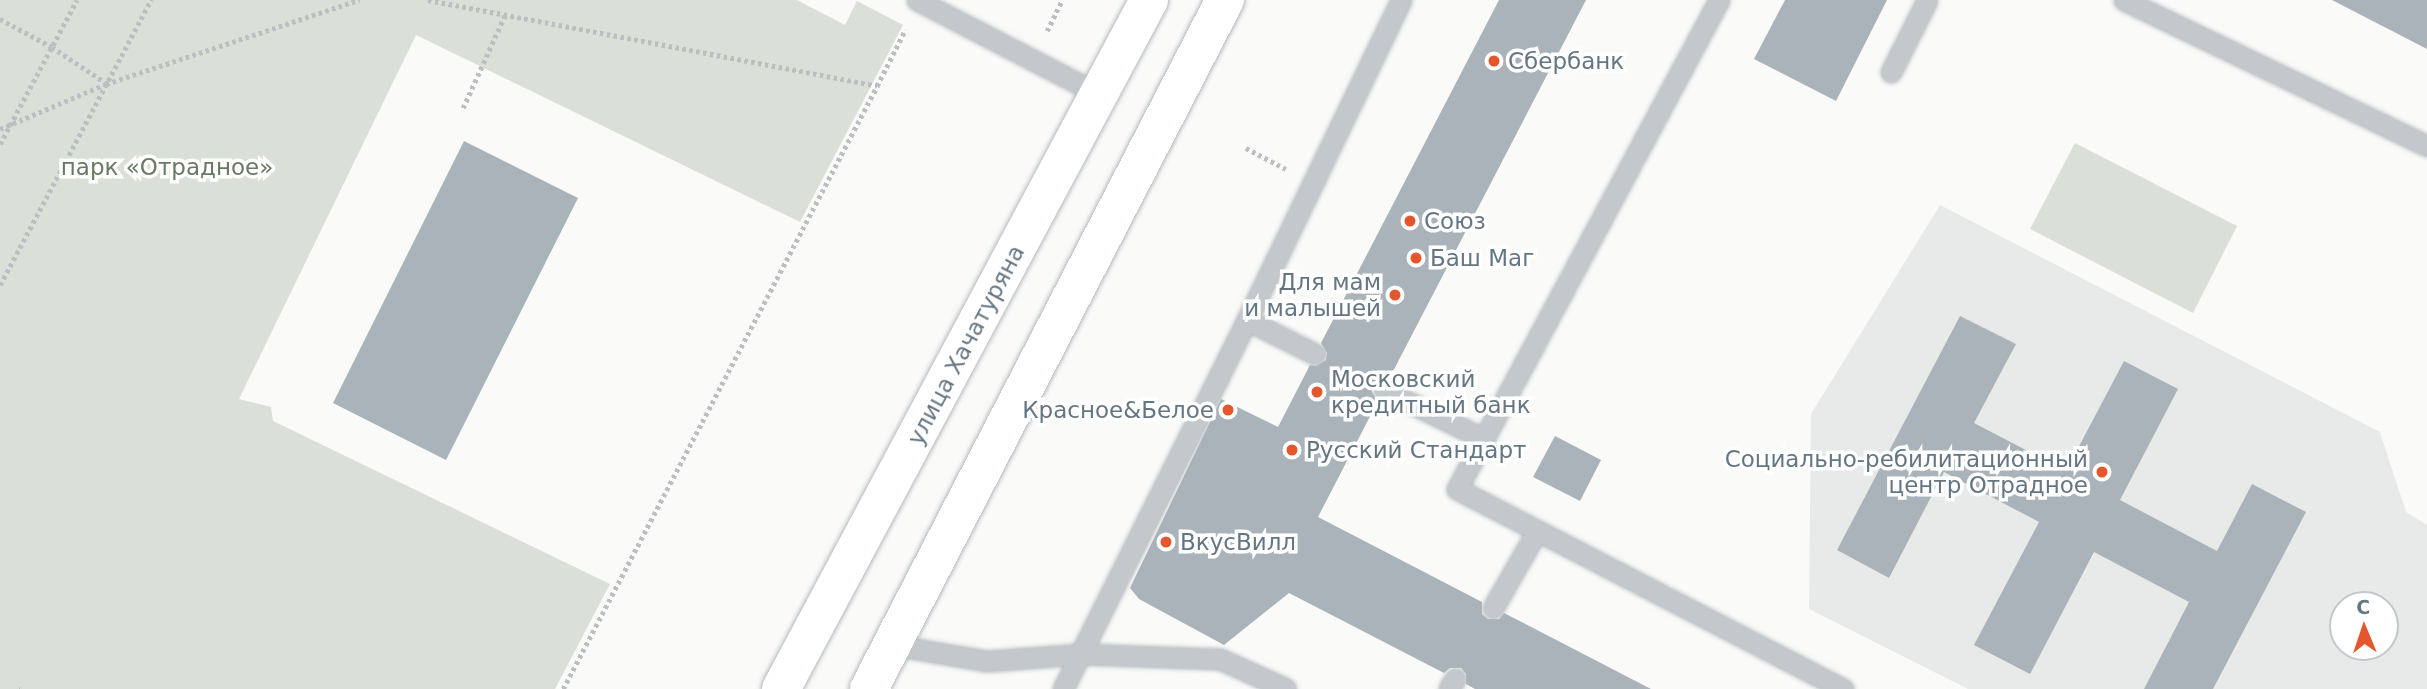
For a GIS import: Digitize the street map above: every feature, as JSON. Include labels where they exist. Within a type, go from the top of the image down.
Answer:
[{"type":"main road","name":"улица Хачатуряна","points":[[780,689],[1149,0]]},
{"type":"main road","points":[[869,689],[1225,0]]},
{"type":"lane","points":[[1063,689],[1247,320],[1401,0]]},
{"type":"lane","points":[[1719,0],[1457,489],[1843,689]]},
{"type":"lane","points":[[1891,72],[1927,0]]},
{"type":"lane","points":[[2124,0],[2427,146]]},
{"type":"lane","points":[[918,1],[1100,95]]},
{"type":"lane","points":[[1247,320],[1315,354]]},
{"type":"lane","points":[[1384,390],[1484,439]]},
{"type":"lane","points":[[1493,608],[1537,531]]},
{"type":"lane","points":[[892,645],[988,661],[1081,654],[1220,659],[1286,689]]},
{"type":"path","points":[[0,144],[77,0]]},
{"type":"path","points":[[0,285],[151,0]]},
{"type":"path","points":[[0,129],[106,84],[359,0]]},
{"type":"path","points":[[428,0],[877,86]]},
{"type":"path","points":[[1046,33],[1062,0]]},
{"type":"path","points":[[563,689],[877,86],[918,1]]},
{"type":"path","points":[[463,108],[505,15]]},
{"type":"path","points":[[0,19],[52,47],[106,84]]},
{"type":"path","points":[[1246,148],[1312,183]]},
{"type":"shaded area","name":"Социально-ребилитационный центр Отрадное","points":[[1940,205],[2380,432],[2406,512],[2427,525],[2427,689],[1968,689],[1809,609],[1811,414]]},
{"type":"green space","name":"парк «Отрадное»","points":[[0,0],[797,0],[845,25],[857,1],[903,25],[800,222],[416,35],[239,399],[271,407],[273,421],[610,584],[555,689],[0,689]]},
{"type":"green space","points":[[2075,143],[2237,226],[2193,313],[2030,229]]},
{"type":"building","points":[[1499,0],[1586,0],[1389,379],[1382,378],[1373,384],[1372,392],[1378,401],[1318,517],[1482,602],[1482,614],[1488,619],[1499,619],[1504,613],[1651,689],[1475,689],[1466,684],[1466,674],[1461,668],[1450,668],[1444,673],[1289,593],[1224,645],[1139,599],[1130,588],[1221,399],[1278,427],[1310,365],[1316,366],[1326,360],[1327,353],[1321,343]]},
{"type":"building","points":[[1785,0],[1887,0],[1836,101],[1754,59]]},
{"type":"building","points":[[2332,0],[2427,0],[2427,49]]},
{"type":"building","points":[[464,141],[578,198],[446,460],[333,403]]},
{"type":"building","points":[[1960,316],[2016,344],[1974,423],[2066,471],[2124,361],[2178,389],[2120,500],[2217,551],[2252,484],[2306,512],[2213,689],[2144,689],[2189,602],[2094,552],[2030,674],[1974,645],[2039,522],[1944,472],[1889,578],[1837,550]]},
{"type":"building","points":[[1555,436],[1601,460],[1580,501],[1533,477]]},
{"type":"place","name":"Сбербанк","points":[[1494,61]]},
{"type":"place","name":"Союз","points":[[1410,221]]},
{"type":"place","name":"Баш Маг","points":[[1416,258]]},
{"type":"place","name":"Для мам и малышей","points":[[1395,295]]},
{"type":"place","name":"Московский кредитный банк","points":[[1317,392]]},
{"type":"place","name":"Красное&Белое","points":[[1228,410]]},
{"type":"place","name":"Русский Стандарт","points":[[1292,450]]},
{"type":"place","name":"Социально-ребилитационный центр Отрадное","points":[[2102,472]]},
{"type":"place","name":"ВкусВилл","points":[[1166,542]]}]
